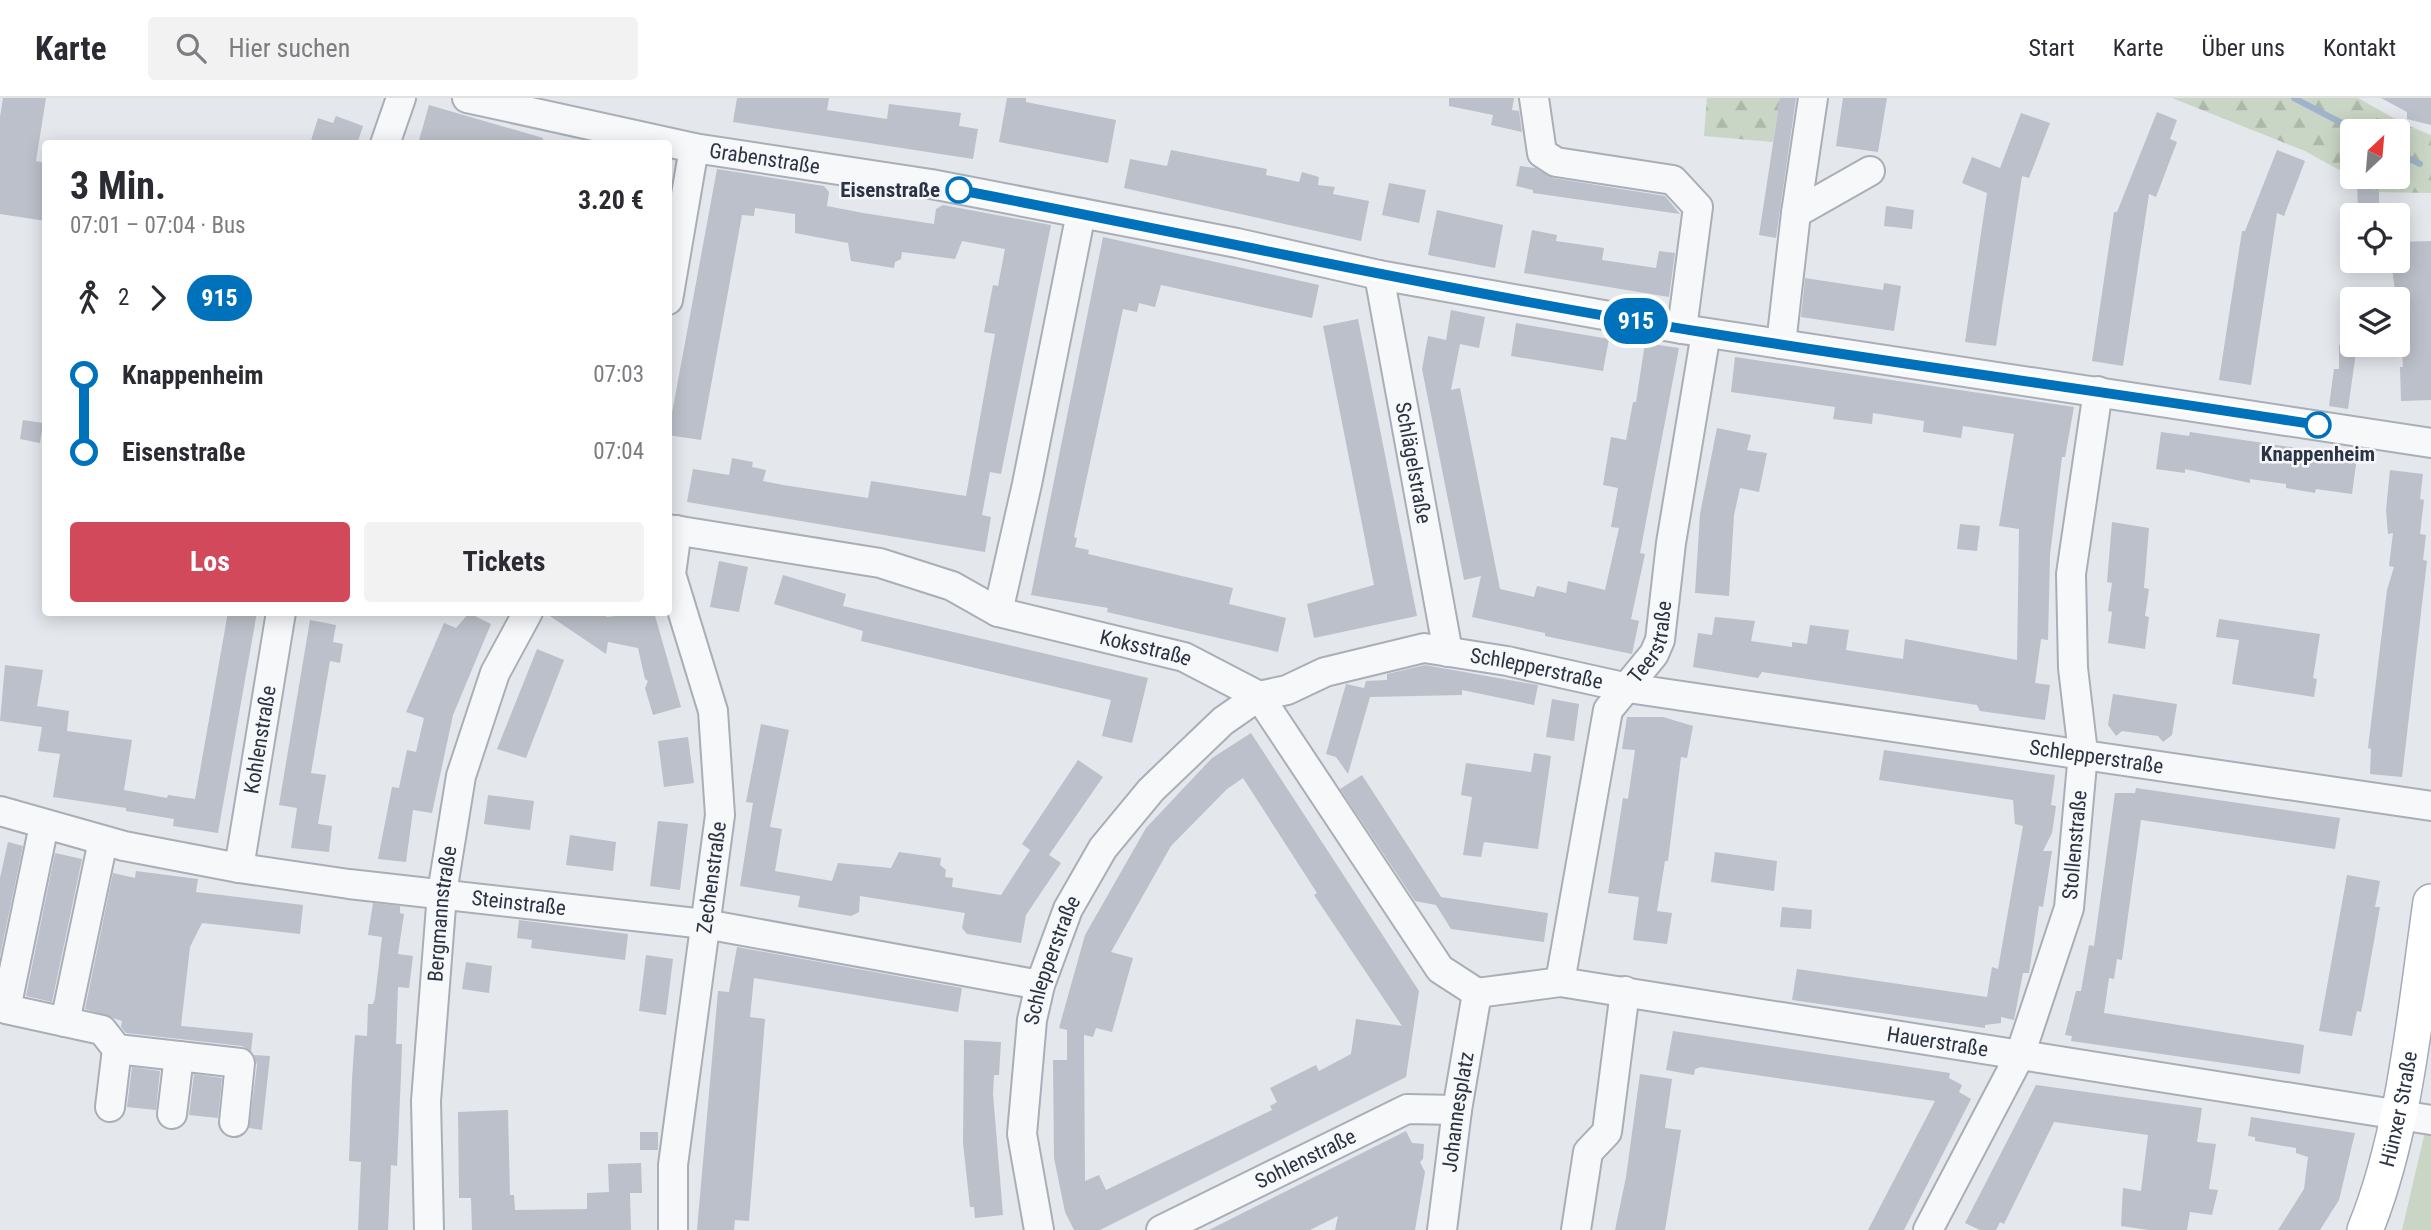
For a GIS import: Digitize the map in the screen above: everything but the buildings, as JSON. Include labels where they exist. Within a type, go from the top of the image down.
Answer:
[{"type":"main road","name":"Hünxer Straße","points":[[2365,1230],[2378,1200],[2397,1114],[2431,902]]},
{"type":"street","points":[[386,140],[401,98]]},
{"type":"street","name":"Grabenstraße","points":[[467,98],[658,140]]},
{"type":"street","name":"Teerstraße","points":[[1534,98],[1542,153],[1556,162],[1673,180],[1698,207],[1694,331],[1660,640],[1628,688],[1608,710],[1560,982]]},
{"type":"street","points":[[1782,344],[1812,98]]},
{"type":"street","name":"Grabenstraße","points":[[672,143],[931,184],[1237,243],[1379,275],[1694,331],[2431,443]]},
{"type":"street","points":[[672,277],[694,148]]},
{"type":"street","points":[[1796,213],[1870,171]]},
{"type":"street","points":[[998,612],[1027,484],[1081,213]]},
{"type":"street","name":"Schlägelstraße","points":[[1379,275],[1448,652]]},
{"type":"street","name":"Stollenstraße","points":[[1928,1230],[2020,1055],[2069,908],[2083,753],[2073,668],[2071,575],[2098,391]]},
{"type":"street","name":"Koksstraße","points":[[673,530],[880,563],[951,586],[998,612],[1184,657],[1259,696],[1440,969],[1477,993]]},
{"type":"street","name":"Zechenstraße","points":[[672,552],[673,530]]},
{"type":"street","name":"Zechenstraße","points":[[672,577],[713,711],[720,815],[673,1165],[673,1230]]},
{"type":"street","name":"Kohlenstraße","points":[[239,868],[280,616]]},
{"type":"street","name":"Bergmannstraße","points":[[429,1230],[426,1101],[442,893],[461,776],[495,673],[526,616]]},
{"type":"street","name":"Schlepperstraße","points":[[1039,1230],[1022,1134],[1032,1020],[1040,985],[1068,909],[1103,848],[1151,790],[1223,722],[1259,696],[1287,690],[1325,672],[1424,648],[1532,666],[1628,688],[2431,806]]},
{"type":"street","name":"Steinstraße","points":[[0,811],[103,841],[239,868],[705,924],[1040,985]]},
{"type":"street","points":[[44,825],[6,1009],[102,1030],[117,1049],[110,1107]]},
{"type":"street","points":[[65,1022],[103,841]]},
{"type":"street","name":"Hauerstraße","points":[[1477,993],[1560,982],[2431,1120]]},
{"type":"street","points":[[1576,1230],[1588,1152],[1607,1132],[1625,991]]},
{"type":"street","name":"Johannesplatz","points":[[1442,1230],[1457,1110],[1477,993]]},
{"type":"street","points":[[117,1049],[240,1063],[234,1122]]},
{"type":"street","points":[[172,1114],[179,1056]]},
{"type":"street","name":"Sohlenstraße","points":[[1161,1230],[1407,1109],[1457,1110]]},
{"type":"green space","points":[[1707,98],[1780,98],[1773,142],[1704,136]]},
{"type":"green space","points":[[2172,98],[2358,98],[2395,119],[2340,119],[2340,170],[2305,151]]},
{"type":"green space","points":[[2410,126],[2431,135],[2431,193],[2379,192],[2374,189],[2410,189]]},
{"type":"green space","points":[[2425,1132],[2431,1133],[2431,1230],[2402,1230]]},
{"type":"waterway","points":[[2294,98],[2340,122]]},
{"type":"waterway","points":[[2410,159],[2420,164]]},
{"type":"bus line","name":"915","points":[[959,190],[1237,243],[1379,275],[1706,333],[2318,425]]},
{"type":"place","name":"Eisenstraße","points":[[959,190]]},
{"type":"place","name":"Knappenheim","points":[[2318,425]]}]
